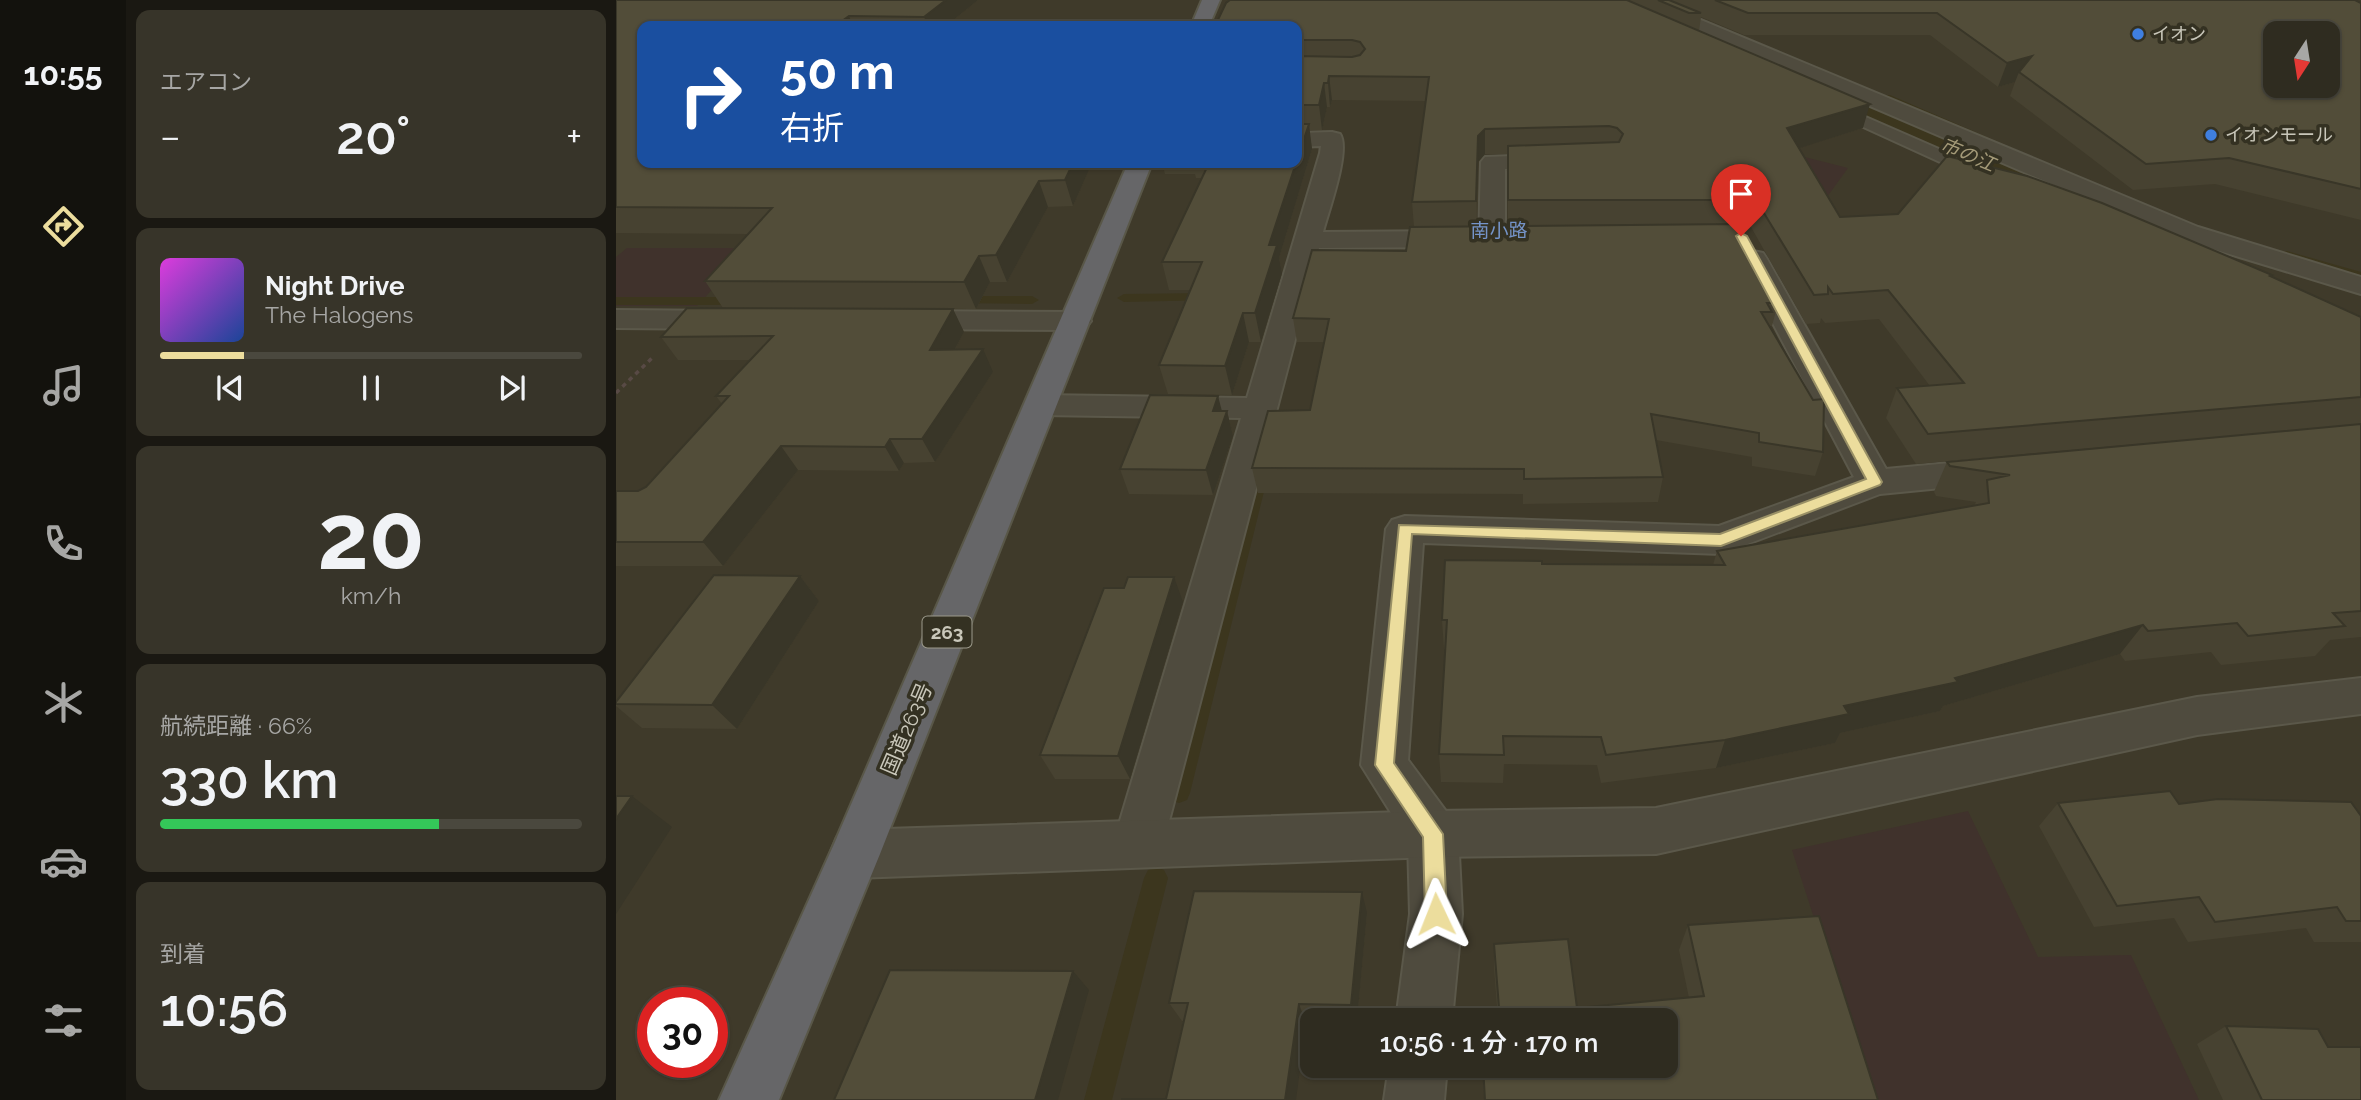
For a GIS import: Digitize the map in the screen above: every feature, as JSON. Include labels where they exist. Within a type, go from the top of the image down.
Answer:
[{"type":"highway","points":[[1202,21],[1211,0]]},
{"type":"highway","name":"国道263号","points":[[749,1100],[855,854],[1138,168]]},
{"type":"street","points":[[1638,0],[2189,233],[2361,286]]},
{"type":"street","points":[[1138,844],[1332,153],[1332,139],[1302,140]]},
{"type":"street","points":[[1309,240],[1506,238],[1493,162],[1581,161]]},
{"type":"street","points":[[1741,236],[1875,482]]},
{"type":"street","points":[[616,319],[753,320]]},
{"type":"street","points":[[876,320],[1076,321]]},
{"type":"street","points":[[1041,405],[1262,408]]},
{"type":"street","points":[[1424,1008],[1436,914],[1433,834],[1384,765],[1405,529],[1721,540],[1875,482],[2028,468]]},
{"type":"street","points":[[855,854],[1433,834],[1656,831],[2197,716],[2361,696]]},
{"type":"street","points":[[1414,1100],[1417,1078]]},
{"type":"lane","points":[[1811,98],[2001,183]]},
{"type":"shaded area","points":[[1781,151],[1848,168],[1827,197]]},
{"type":"shaded area","points":[[627,248],[750,248],[697,306],[616,306],[616,257]]},
{"type":"shaded area","points":[[1968,811],[2038,957],[2131,955],[2199,1100],[1873,1100],[1792,850]]},
{"type":"building","points":[[616,0],[946,0],[924,17],[849,16],[842,21],[637,21],[637,168],[1071,168],[1065,180],[1039,181],[996,255],[979,256],[964,282],[705,281],[772,208],[616,207]]},
{"type":"building","points":[[1230,0],[1627,0],[1870,104],[1787,128],[1840,217],[1898,214],[1947,156],[2027,176],[2102,203],[2272,275],[2270,276],[2361,317],[2361,397],[1928,434],[1897,388],[1964,383],[1888,290],[1833,294],[1828,287],[1828,294],[1814,295],[1756,200],[1508,200],[1508,146],[1619,142],[1623,134],[1617,128],[1609,126],[1485,129],[1478,136],[1476,201],[1412,202],[1429,77],[1329,76],[1328,83],[1324,83],[1319,105],[1302,105],[1302,56],[1352,57],[1360,55],[1365,49],[1360,42],[1302,40],[1302,21],[1217,21]]},
{"type":"building","points":[[1658,0],[1669,0],[1701,13],[1689,13]]},
{"type":"building","name":"イオンモール","points":[[1715,0],[2355,0],[2361,3],[2361,189],[2229,158],[2146,164],[2019,72],[2032,56],[2007,63],[1937,13],[1748,13]]},
{"type":"building","points":[[1302,124],[1309,124],[1302,145]]},
{"type":"building","points":[[1207,168],[1294,168],[1269,245],[1277,245],[1255,313],[1243,313],[1225,366],[1159,365],[1202,262],[1162,262]]},
{"type":"building","points":[[1735,224],[1778,303],[1767,303],[1772,312],[1761,312],[1813,400],[1824,399],[1823,452],[1759,442],[1759,433],[1651,414],[1663,477],[1524,479],[1524,469],[1252,468],[1268,411],[1310,410],[1329,319],[1293,318],[1312,250],[1406,251],[1410,227]]},
{"type":"building","points":[[687,308],[953,309],[930,350],[983,349],[922,439],[890,439],[885,447],[781,446],[703,542],[616,542],[616,491],[638,491],[646,487],[729,396],[716,396],[773,336],[661,337]]},
{"type":"building","points":[[1150,395],[1218,396],[1213,411],[1227,411],[1206,470],[1120,469]]},
{"type":"building","points":[[2361,424],[2361,611],[2333,613],[2345,626],[2248,636],[2237,623],[2148,631],[2143,625],[1955,678],[1958,682],[1844,706],[1849,714],[1725,740],[1606,755],[1601,737],[1503,736],[1504,755],[1439,754],[1447,620],[1442,620],[1445,560],[1542,561],[1542,564],[1725,565],[1717,551],[1989,503],[1987,480],[2010,475],[1950,466],[1947,462]]},
{"type":"building","points":[[714,575],[800,576],[712,705],[616,704],[616,702]]},
{"type":"building","points":[[1128,577],[1174,577],[1118,756],[1040,755],[1104,588],[1124,588]]},
{"type":"building","points":[[2170,791],[2179,804],[2218,799],[2351,802],[2361,816],[2361,921],[2346,921],[2337,907],[2215,922],[2199,897],[2117,906],[2058,803]]},
{"type":"building","points":[[616,796],[632,796],[616,819]]},
{"type":"building","points":[[1194,891],[1362,892],[1351,1005],[1299,1004],[1285,1100],[1122,1100],[1166,1099],[1188,1003],[1169,1003]]},
{"type":"building","points":[[1819,916],[1878,1100],[1485,1100],[1484,1078],[1678,1078],[1678,1008],[1577,1008],[1704,996],[1688,925]]},
{"type":"building","points":[[1568,939],[1577,1008],[1499,1008],[1494,944]]},
{"type":"building","points":[[890,970],[1073,971],[1035,1100],[834,1100]]},
{"type":"building","points":[[2226,1026],[2318,1029],[2328,1047],[2361,1047],[2361,1100],[2262,1100]]},
{"type":"waterway","name":"市の江","points":[[1796,79],[2079,203]]},
{"type":"waterway","points":[[1887,97],[2019,153]]},
{"type":"waterway","points":[[2287,255],[2361,276]]},
{"type":"waterway","points":[[1124,298],[1209,297]]},
{"type":"waterway","points":[[959,300],[1032,300]]},
{"type":"waterway","points":[[616,301],[742,301]]},
{"type":"waterway","points":[[1179,793],[1262,467]]},
{"type":"waterway","points":[[1098,1100],[1156,878]]},
{"type":"place","name":"イオン","points":[[2138,34]]},
{"type":"place","name":"イオンモール","points":[[2211,135]]},
{"type":"district","name":"南小路","points":[[1499,230]]},
{"type":"route","points":[[1436,914],[1433,834],[1384,765],[1405,529],[1721,540],[1875,482],[1741,236]]}]
